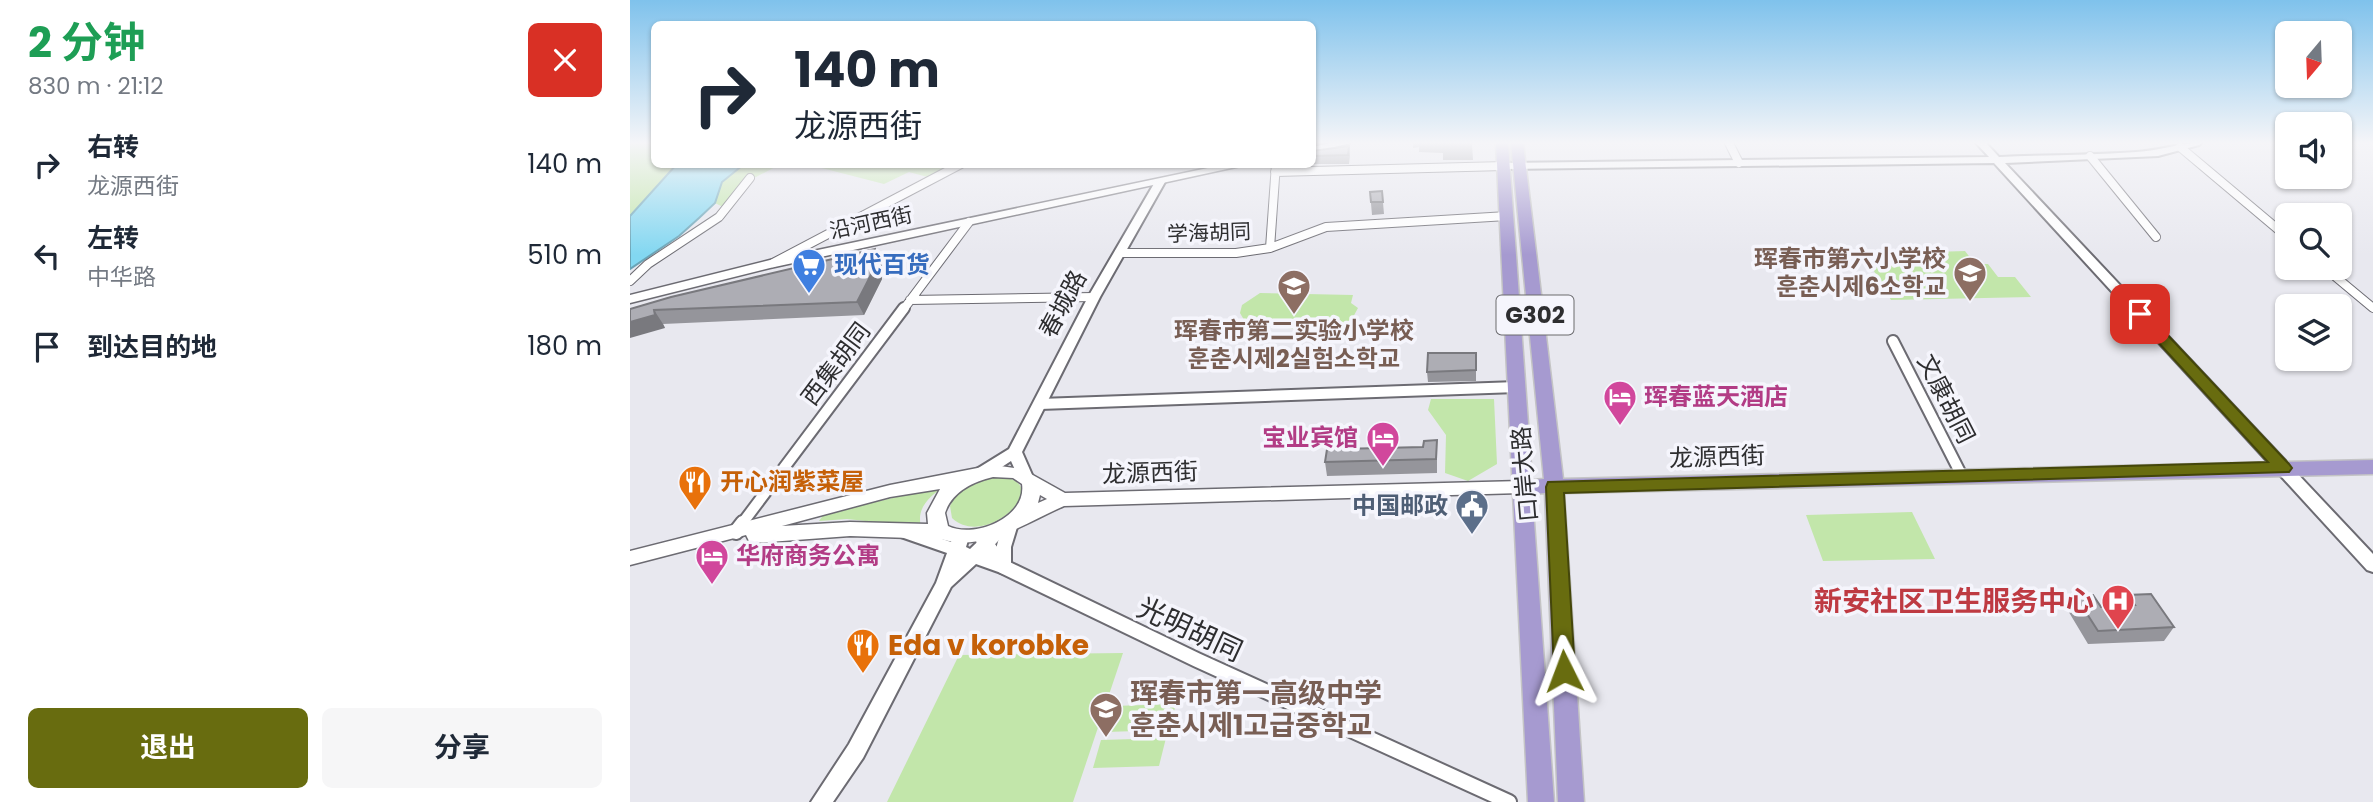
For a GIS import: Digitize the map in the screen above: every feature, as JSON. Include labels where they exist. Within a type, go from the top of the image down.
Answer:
[{"type":"highway","name":"口岸大路","points":[[1511,180],[1507,216],[1521,487],[1542,802]]},
{"type":"highway","name":"口岸大路","points":[[1514,180],[1554,487],[1571,802]]},
{"type":"highway","name":"龙源西街","points":[[1521,487],[2373,467]]},
{"type":"main road","name":"沿河西街","points":[[630,299],[770,264],[1166,180]]},
{"type":"main road","points":[[630,558],[890,491],[1005,471],[1028,480],[1062,500]]},
{"type":"main road","points":[[967,542],[937,525],[936,515],[947,494],[976,476]]},
{"type":"main road","points":[[1010,523],[1031,500],[1033,491],[1028,480]]},
{"type":"main road","name":"龙源西街","points":[[967,542],[1062,500],[1521,487]]},
{"type":"main road","points":[[630,565],[732,540],[799,529],[892,529],[967,542]]},
{"type":"street","points":[[630,281],[645,266],[686,243],[720,216],[748,180]]},
{"type":"street","points":[[770,264],[930,180]]},
{"type":"street","points":[[1270,248],[1275,180]]},
{"type":"street","points":[[2016,180],[2373,565]]},
{"type":"street","points":[[2110,180],[2156,237]]},
{"type":"street","points":[[2220,180],[2275,227]]},
{"type":"street","name":"春城路","points":[[1015,452],[1094,297],[1160,182]]},
{"type":"street","name":"学海胡同","points":[[1119,253],[1238,253],[1270,248],[1298,235],[1326,227],[1507,216]]},
{"type":"street","name":"西集胡同","points":[[736,532],[969,222]]},
{"type":"street","points":[[2339,280],[2373,308]]},
{"type":"street","points":[[910,300],[1094,297]]},
{"type":"street","name":"文康胡同","points":[[1893,341],[1962,475]]},
{"type":"street","points":[[1040,404],[1517,387]]},
{"type":"street","points":[[976,476],[1015,452],[1028,480]]},
{"type":"street","points":[[1004,567],[1004,546],[1010,523]]},
{"type":"street","points":[[821,802],[856,751],[967,542],[1004,567]]},
{"type":"street","name":"光明胡同","points":[[1004,567],[1197,660],[1509,802]]},
{"type":"green space","points":[[630,180],[662,180],[630,216]]},
{"type":"green space","points":[[750,180],[737,187],[723,207],[715,203],[722,182]]},
{"type":"green space","points":[[870,180],[891,180],[884,184]]},
{"type":"green space","points":[[1965,251],[1975,264],[1988,264],[1998,277],[2015,277],[2031,297],[1891,300],[1871,266],[1887,266],[1879,252],[1911,252],[1921,265],[1941,265],[1933,252]]},
{"type":"green space","points":[[1260,293],[1353,295],[1351,303],[1358,308],[1352,319],[1328,331],[1247,325],[1240,313],[1242,305]]},
{"type":"green space","points":[[1431,399],[1494,399],[1497,464],[1468,481],[1445,473],[1446,435],[1428,410]]},
{"type":"green space","points":[[999,477],[1015,481],[1021,489],[1019,500],[1011,511],[982,526],[966,526],[952,518],[950,506],[964,489],[984,479]]},
{"type":"green space","points":[[944,486],[922,508],[921,527],[847,519],[819,521],[824,514]]},
{"type":"green space","points":[[1912,512],[1935,559],[1823,561],[1806,515]]},
{"type":"green space","points":[[1123,653],[1073,802],[887,802],[959,655]]},
{"type":"green space","points":[[1176,704],[1169,730],[1105,732],[1113,706]]},
{"type":"green space","points":[[1166,738],[1159,766],[1093,768],[1101,740]]},
{"type":"water","points":[[662,180],[724,180],[715,203],[679,236],[630,269],[630,216]]},
{"type":"building","points":[[1382,191],[1383,202],[1371,202],[1370,192]]},
{"type":"building","points":[[875,249],[875,267],[857,302],[654,310],[655,315],[630,322],[630,309]]},
{"type":"building","points":[[1428,353],[1476,353],[1476,370],[1427,372]]},
{"type":"building","points":[[1437,440],[1436,459],[1325,462],[1328,443],[1340,443],[1339,449],[1423,447],[1424,441]]},
{"type":"building","points":[[2151,594],[2174,627],[2098,631],[2075,595],[2093,595],[2101,607],[2135,605],[2128,595]]},
{"type":"place","name":"现代百货","points":[[809,295]]},
{"type":"place","name":"珲春市第六小学校 훈춘시제6소학교","points":[[1970,303]]},
{"type":"place","name":"珲春市第二实验小学校 훈춘시제2실험소학교","points":[[1294,316]]},
{"type":"place","name":"珲春蓝天酒店","points":[[1620,427]]},
{"type":"place","name":"宝业宾馆","points":[[1383,468]]},
{"type":"place","name":"开心润紫菜屋","points":[[695,512]]},
{"type":"place","name":"中国邮政","points":[[1472,536]]},
{"type":"place","name":"华府商务公寓","points":[[712,586]]},
{"type":"place","name":"新安社区卫生服务中心","points":[[2118,631]]},
{"type":"place","name":"Eda v korobke","points":[[863,675]]},
{"type":"place","name":"珲春市第一高级中学 훈춘시제1고급중학교","points":[[1106,739]]},
{"type":"route","points":[[1564,671],[1554,487],[2283,468],[2140,314]]}]
